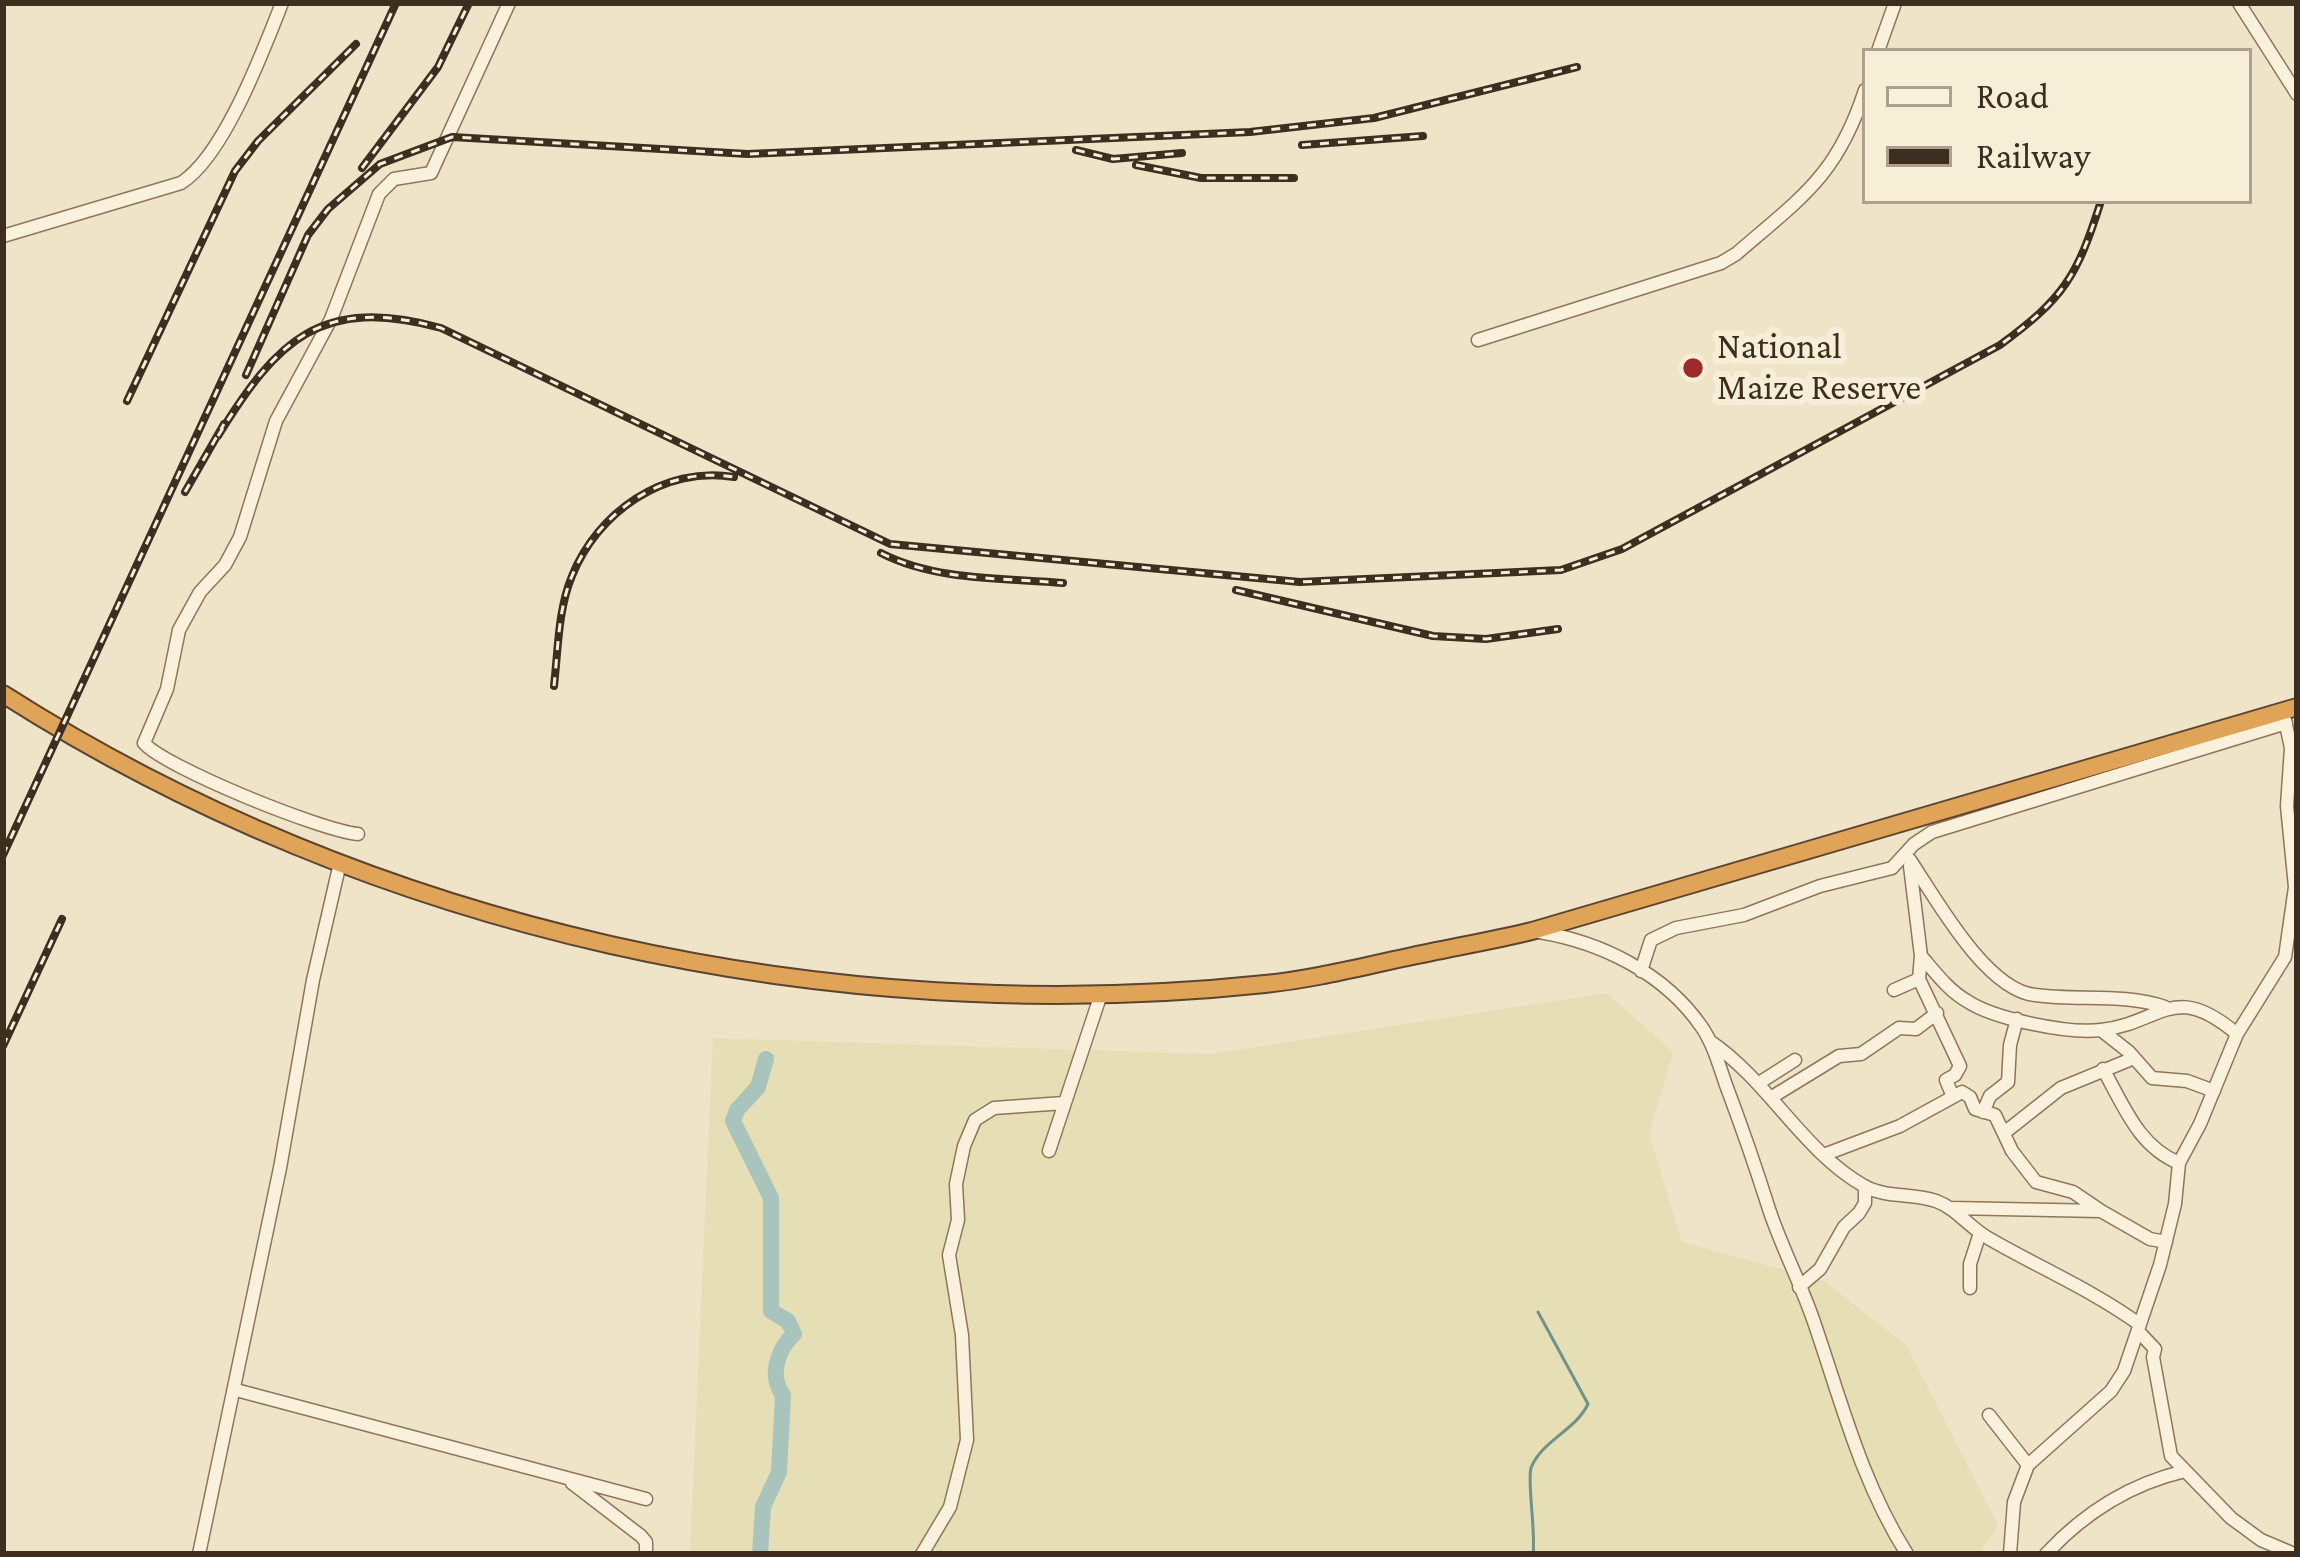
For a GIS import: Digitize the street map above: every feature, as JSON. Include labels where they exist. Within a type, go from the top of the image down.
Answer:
[{"type":"highway","points":[[3,694],[158,781],[340,863],[536,928],[716,968],[998,995],[1265,985],[1532,932],[2289,714]]},
{"type":"street","points":[[3,236],[181,183],[198,172],[220,139],[282,3]]},
{"type":"street","points":[[358,834],[266,806],[176,766],[144,743],[166,689],[178,630],[240,537],[277,421],[331,319],[380,194],[394,178],[430,173],[509,3]]},
{"type":"street","points":[[1879,48],[1895,3]]},
{"type":"street","points":[[2239,3],[2297,94]]},
{"type":"street","points":[[1478,340],[1721,263],[1736,254],[1824,176],[1852,128],[1862,99]]},
{"type":"street","points":[[1642,971],[1652,940],[1676,928],[1744,915],[1820,886],[1892,868],[1932,832],[2289,714],[2287,806],[2295,887],[2291,935],[2276,976],[2237,1034],[2179,1163],[2166,1242],[2124,1371],[2110,1391],[2028,1465],[2014,1502],[2009,1554]]},
{"type":"street","points":[[1921,818],[1910,860],[1921,956],[1919,979],[1960,1066],[1946,1081],[1953,1097]]},
{"type":"street","points":[[1910,860],[2004,984],[2033,995],[2140,999],[2202,1010],[2237,1034]]},
{"type":"street","points":[[199,1554],[340,863]]},
{"type":"street","points":[[1532,932],[1580,939],[1642,971],[1681,1004],[1710,1042],[1759,1083],[1826,1154],[1865,1186],[1950,1208],[2101,1211]]},
{"type":"street","points":[[1921,956],[1970,1004],[2055,1027],[2101,1030],[2165,1007]]},
{"type":"street","points":[[1894,990],[1919,979]]},
{"type":"street","points":[[1049,1151],[1101,994]]},
{"type":"street","points":[[1772,1097],[1839,1056],[1861,1054],[1899,1028],[1916,1029],[1937,1012]]},
{"type":"street","points":[[1984,1112],[1990,1096],[2008,1082],[2017,1019]]},
{"type":"street","points":[[2101,1030],[2152,1078],[2187,1081],[2214,1091]]},
{"type":"street","points":[[1710,1042],[1876,1501],[1907,1554]]},
{"type":"street","points":[[2004,1133],[2061,1088],[2134,1058]]},
{"type":"street","points":[[1759,1083],[1795,1060]]},
{"type":"street","points":[[2103,1069],[2143,1140],[2155,1154],[2179,1163]]},
{"type":"street","points":[[1826,1154],[1900,1126],[1962,1092],[1975,1108],[1995,1115],[2012,1151],[2036,1182],[2073,1192],[2150,1239],[2166,1242]]},
{"type":"street","points":[[922,1554],[950,1507],[967,1440],[962,1335],[950,1255],[964,1146],[975,1120],[994,1108],[1064,1103]]},
{"type":"street","points":[[1799,1287],[1820,1269],[1844,1227],[1858,1214],[1865,1203],[1865,1186]]},
{"type":"street","points":[[1950,1208],[1980,1233],[2139,1327],[2155,1349],[2167,1448],[2247,1531],[2294,1554]]},
{"type":"street","points":[[1970,1288],[1970,1264],[1980,1233]]},
{"type":"street","points":[[236,1390],[646,1499]]},
{"type":"street","points":[[1989,1415],[2028,1465]]},
{"type":"street","points":[[2046,1554],[2080,1520],[2111,1499],[2185,1471]]},
{"type":"street","points":[[567,1479],[646,1542],[646,1554]]},
{"type":"shaded area","points":[[1607,993],[1673,1052],[1649,1134],[1682,1242],[1824,1281],[1906,1345],[1998,1525],[1979,1554],[690,1554],[713,1038],[1210,1054]]},
{"type":"waterway","points":[[760,1554],[763,1507],[779,1472],[783,1395],[776,1380],[777,1363],[794,1334],[788,1321],[771,1311],[771,1198],[733,1121],[758,1087],[766,1059]]},
{"type":"waterway","points":[[1533,1554],[1531,1468],[1542,1450],[1588,1404],[1538,1312]]},
{"type":"railway","points":[[3,855],[396,3]]},
{"type":"railway","points":[[362,168],[438,67],[469,3]]},
{"type":"railway","points":[[127,401],[235,171],[258,141],[356,44]]},
{"type":"railway","points":[[246,375],[308,235],[328,209],[380,164],[452,137],[748,154],[1250,132],[1374,118],[1577,67]]},
{"type":"railway","points":[[1302,145],[1423,136]]},
{"type":"railway","points":[[1076,150],[1113,159],[1182,153]]},
{"type":"railway","points":[[1136,165],[1201,178],[1294,178]]},
{"type":"railway","points":[[218,436],[261,374],[307,334],[333,322],[399,319],[441,328],[890,544],[1300,582],[1561,570],[1622,549],[2000,345],[2065,284],[2100,204]]},
{"type":"railway","points":[[185,492],[224,424]]},
{"type":"railway","points":[[554,686],[567,589],[598,532],[636,498],[659,486],[708,475],[734,477]]},
{"type":"railway","points":[[881,553],[947,573],[1063,583]]},
{"type":"railway","points":[[1236,590],[1433,636],[1486,639],[1558,629]]},
{"type":"railway","points":[[3,1046],[62,919]]},
{"type":"place","name":"National Maize Reserve","points":[[1693,368]]}]
